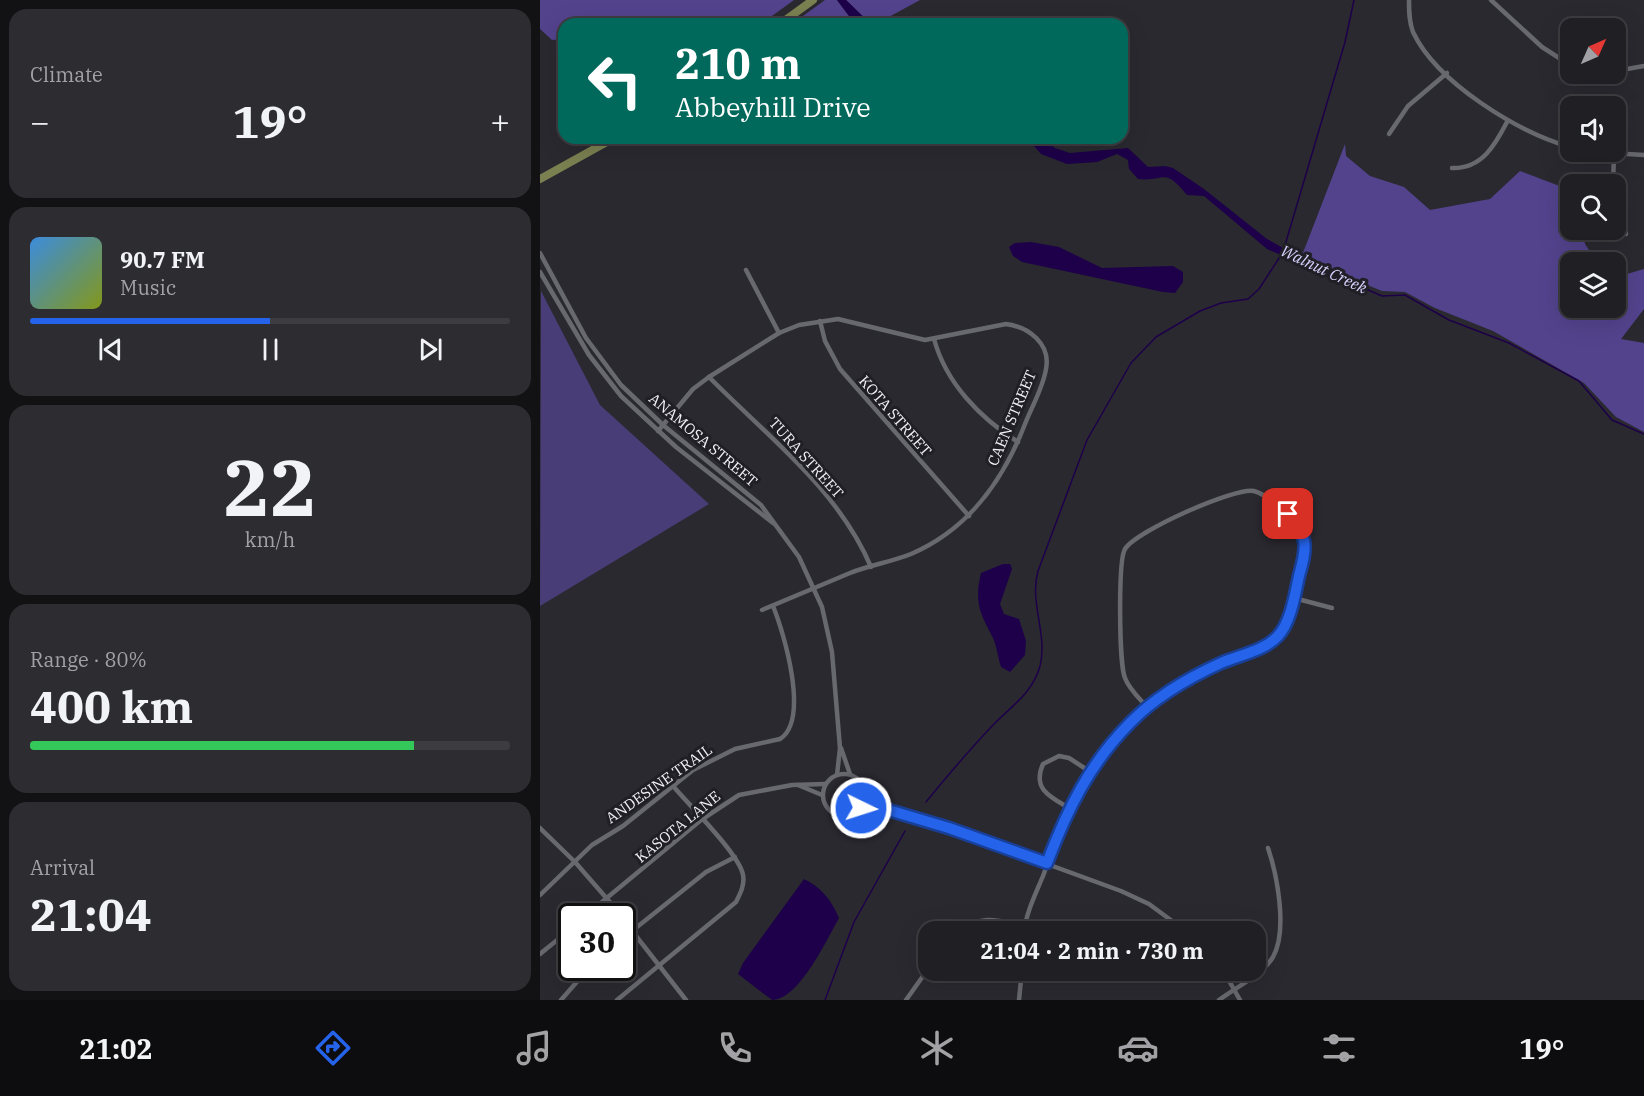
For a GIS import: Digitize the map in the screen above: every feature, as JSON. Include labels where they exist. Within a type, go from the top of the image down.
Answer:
[{"type":"main road","points":[[788,18],[813,0]]},
{"type":"main road","points":[[540,179],[603,144]]},
{"type":"street","points":[[1409,0],[1413,32],[1420,44],[1447,73],[1507,122],[1560,143]]},
{"type":"street","points":[[1491,0],[1542,47],[1560,59]]},
{"type":"street","points":[[1626,69],[1644,66]]},
{"type":"street","points":[[1389,134],[1408,106],[1447,73]]},
{"type":"street","points":[[1452,168],[1460,168],[1482,160],[1494,147],[1507,122]]},
{"type":"street","points":[[1626,155],[1644,154]]},
{"type":"street","name":"ANAMOSA STREET","points":[[540,253],[586,338],[621,385],[663,425],[761,505],[800,557],[815,588],[832,652],[840,748],[837,775]]},
{"type":"street","points":[[746,270],[780,333]]},
{"type":"street","name":"ANAMOSA STREET","points":[[540,272],[589,355],[621,396],[657,431],[773,523]]},
{"type":"street","name":"CAEN STREET","points":[[657,431],[693,389],[709,377],[780,333],[820,321],[838,319],[916,339],[934,339],[1006,324],[1020,326],[1038,340],[1048,361],[1045,377],[1018,442],[993,488],[969,516],[935,541],[913,553],[815,588],[762,610]]},
{"type":"street","name":"KOTA STREET","points":[[820,321],[825,341],[840,369],[969,516]]},
{"type":"street","points":[[934,339],[940,359],[954,382],[986,419],[1018,442]]},
{"type":"street","name":"TURA STREET","points":[[709,377],[787,451],[852,531],[871,567]]},
{"type":"street","points":[[1027,921],[1069,808],[1089,771],[1113,741],[1147,707],[1196,675],[1266,646],[1280,635],[1294,598],[1306,549],[1305,538],[1288,514],[1254,491],[1235,492],[1149,528],[1132,539],[1123,551],[1119,572],[1124,678],[1147,707]]},
{"type":"street","points":[[1294,598],[1332,608]]},
{"type":"street","name":"ANDESINE TRAIL","points":[[540,895],[592,845],[623,826],[673,786],[719,755],[780,739],[787,734],[793,723],[788,649],[773,606]]},
{"type":"street","name":"ANAMOSA STREET","points":[[840,748],[850,774]]},
{"type":"street","points":[[1069,808],[1043,791],[1039,783],[1043,764],[1059,756],[1069,758],[1089,771]]},
{"type":"street","points":[[822,795],[825,784],[837,775],[850,774]]},
{"type":"street","name":"KASOTA LANE","points":[[850,774],[860,781],[866,798],[885,809],[949,828],[1047,863],[1149,904],[1172,921]]},
{"type":"street","name":"KASOTA LANE","points":[[602,903],[701,820],[739,795],[763,789],[825,784]]},
{"type":"street","name":"KASOTA LANE","points":[[798,785],[822,795],[829,810],[840,816],[852,815],[861,808],[885,809]]},
{"type":"street","points":[[617,1000],[736,902],[744,877],[735,857],[673,786]]},
{"type":"street","points":[[861,808],[866,798]]},
{"type":"street","points":[[540,828],[575,862],[610,903]]},
{"type":"street","points":[[1220,1000],[1273,957],[1278,942],[1277,876],[1268,848]]},
{"type":"street","points":[[636,928],[706,872],[735,857]]},
{"type":"street","points":[[636,934],[686,1000]]},
{"type":"street","points":[[541,952],[558,939]]},
{"type":"street","points":[[561,1000],[578,981]]},
{"type":"street","points":[[907,1000],[920,981]]},
{"type":"street","points":[[1019,1000],[1021,981]]},
{"type":"street","points":[[1230,981],[1240,1000]]},
{"type":"shaded area","points":[[540,0],[794,0],[769,18],[558,18],[558,40],[552,40],[540,29]]},
{"type":"shaded area","points":[[825,0],[837,0],[850,18],[800,18]]},
{"type":"shaded area","points":[[837,0],[846,0],[865,18],[850,18]]},
{"type":"shaded area","points":[[846,0],[920,0],[887,18],[864,18]]},
{"type":"shaded area","points":[[1032,144],[1050,144],[1070,153],[1128,148],[1148,167],[1173,168],[1204,189],[1267,239],[1301,258],[1299,263],[1267,249],[1204,196],[1187,195],[1168,178],[1138,179],[1129,169],[1128,160],[1117,154],[1097,162],[1067,164],[1041,154]]},
{"type":"shaded area","points":[[1345,144],[1346,156],[1370,176],[1404,187],[1430,210],[1490,199],[1520,171],[1560,186],[1560,240],[1584,240],[1590,252],[1560,252],[1560,318],[1626,318],[1626,274],[1644,269],[1644,309],[1621,339],[1644,343],[1644,432],[1616,417],[1584,383],[1493,331],[1435,308],[1405,292],[1382,291],[1301,258]]},
{"type":"shaded area","points":[[1031,242],[1059,247],[1102,268],[1173,266],[1183,272],[1183,282],[1175,293],[1163,292],[1022,262],[1013,256],[1009,247],[1015,243]]},
{"type":"shaded area","points":[[541,291],[600,405],[709,504],[540,606]]},
{"type":"shaded area","points":[[1003,564],[1010,564],[1012,569],[1000,604],[1004,614],[1019,619],[1026,641],[1025,655],[1010,672],[1001,667],[994,641],[978,600],[981,573]]},
{"type":"shaded area","points":[[804,879],[825,895],[839,918],[802,980],[782,997],[772,1000],[738,974],[743,963]]},
{"type":"waterway","points":[[926,802],[977,742],[1022,698],[1037,675],[1042,654],[1036,595],[1038,571],[1087,440],[1131,363],[1156,337],[1200,311],[1221,303],[1248,299],[1259,289],[1283,252],[1345,42],[1354,0]]},
{"type":"waterway","name":"Walnut Creek","points":[[1299,260],[1382,296],[1405,295],[1449,320],[1509,343],[1579,381],[1612,420],[1644,434]]},
{"type":"waterway","points":[[825,1000],[854,922],[905,831]]},
{"type":"route","points":[[861,808],[885,809],[949,828],[1047,863],[1069,808],[1089,771],[1130,723],[1172,689],[1222,662],[1266,646],[1280,635],[1294,598],[1306,549],[1305,538],[1299,525],[1288,514]]}]
